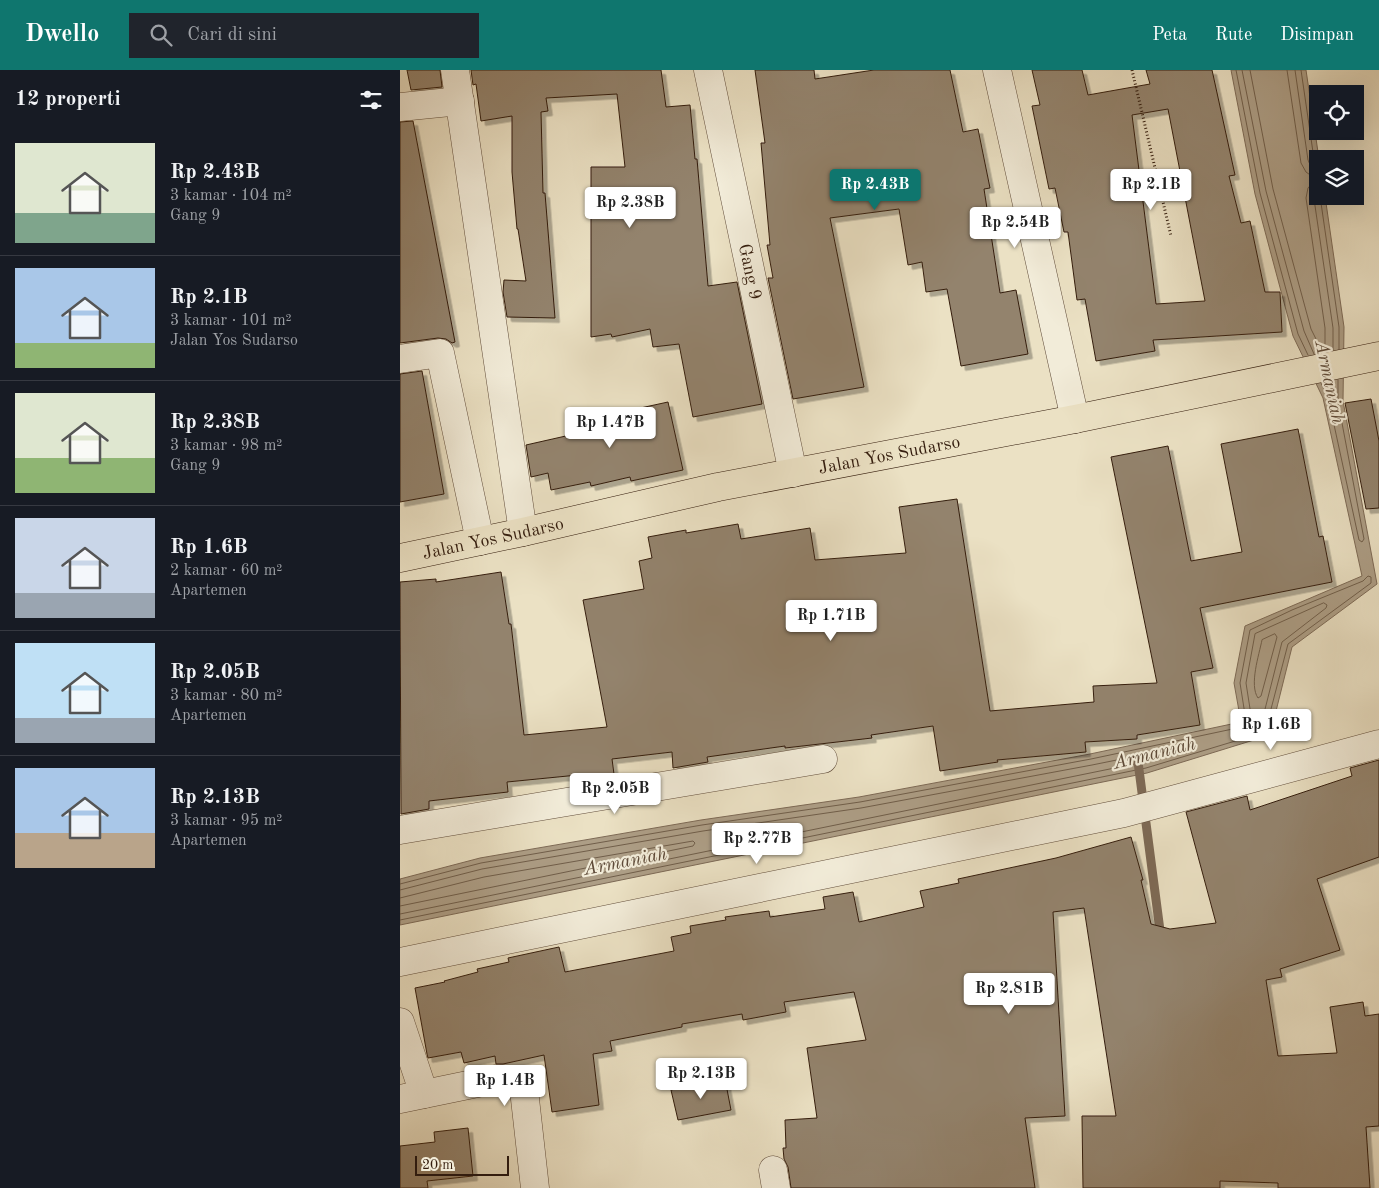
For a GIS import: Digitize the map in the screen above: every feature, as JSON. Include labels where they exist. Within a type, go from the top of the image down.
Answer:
[{"type":"highway","name":"Jalan Yos Sudarso","points":[[400,558],[718,487],[1075,419],[1368,358]]},
{"type":"street","points":[[455,70],[522,532]]},
{"type":"street","name":"Gang 9","points":[[708,70],[793,473]]},
{"type":"street","points":[[997,70],[1075,419]]},
{"type":"street","points":[[400,107],[460,101]]},
{"type":"street","points":[[400,359],[440,353],[480,541]]},
{"type":"street","points":[[400,962],[1124,813],[1379,744]]},
{"type":"street","points":[[400,830],[823,758]]},
{"type":"street","points":[[400,1022],[412,1096],[496,1078],[512,1080],[524,1090],[535,1188]]},
{"type":"path","points":[[1132,70],[1171,236]]},
{"type":"water","name":"Armaniah","points":[[1231,70],[1306,70],[1309,91],[1309,140],[1316,140],[1318,150],[1309,150],[1309,205],[1326,205],[1344,327],[1343,401],[1377,584],[1292,647],[1270,735],[1147,773],[400,925],[400,879],[480,858],[701,820],[859,797],[1090,754],[1241,722],[1234,683],[1245,626],[1362,576],[1323,398],[1293,336],[1255,194]]},
{"type":"building","points":[[407,70],[440,70],[442,87],[411,90]]},
{"type":"building","points":[[471,70],[661,70],[666,107],[690,105],[695,159],[697,159],[708,286],[737,282],[762,404],[693,417],[679,344],[653,347],[650,329],[612,337],[611,334],[591,337],[591,167],[625,167],[617,94],[546,98],[548,111],[541,112],[543,193],[545,193],[555,318],[507,317],[503,292],[504,280],[526,281],[517,229],[512,172],[512,116],[481,121],[476,84],[473,85]]},
{"type":"building","points":[[755,70],[814,70],[815,79],[874,70],[950,70],[963,132],[978,129],[990,188],[984,189],[1000,293],[1016,290],[1028,354],[961,366],[947,289],[926,292],[922,262],[908,265],[899,209],[830,218],[864,387],[793,399],[768,278],[773,278],[767,245],[770,245],[761,143],[765,143]]},
{"type":"building","points":[[1032,70],[1082,70],[1088,95],[1150,84],[1146,70],[1212,70],[1235,175],[1229,176],[1241,223],[1250,221],[1265,292],[1280,292],[1282,332],[1153,340],[1155,351],[1096,361],[1085,299],[1077,300],[1068,232],[1064,232],[1055,188],[1049,189],[1032,106],[1040,105]],"holes":[[[1168,109],[1205,301],[1156,304],[1132,115]]]},
{"type":"building","points":[[413,121],[455,342],[452,343],[446,339],[438,338],[400,343],[400,122]]},
{"type":"building","points":[[422,371],[444,494],[400,502],[400,374]]},
{"type":"building","points":[[1371,399],[1379,441],[1379,508],[1366,509],[1345,403]]},
{"type":"building","points":[[668,402],[683,470],[631,481],[630,477],[591,486],[590,482],[551,490],[548,473],[531,477],[526,445],[579,433],[576,417],[612,409],[613,414]]},
{"type":"building","points":[[1298,429],[1319,537],[1323,536],[1332,582],[1200,608],[1213,668],[1191,672],[1200,725],[1137,735],[1137,739],[1085,742],[1086,752],[997,760],[998,762],[940,771],[933,726],[871,735],[872,738],[785,748],[785,746],[707,757],[708,762],[673,768],[672,752],[612,759],[614,774],[589,777],[588,774],[507,782],[508,792],[429,801],[429,809],[401,814],[400,582],[436,579],[436,582],[501,572],[509,624],[511,624],[524,735],[607,727],[583,600],[644,589],[639,561],[652,558],[648,537],[738,524],[741,539],[810,528],[815,560],[906,553],[899,507],[957,499],[990,711],[1094,702],[1093,686],[1157,683],[1111,457],[1168,446],[1191,561],[1242,552],[1221,444]]},
{"type":"building","points":[[1379,760],[1379,857],[1317,879],[1340,950],[1280,969],[1282,977],[1266,980],[1278,1056],[1337,1053],[1330,1007],[1363,1002],[1365,1016],[1379,1014],[1379,1126],[1366,1127],[1370,1188],[1278,1188],[1278,1183],[1220,1181],[1220,1188],[1083,1188],[1082,1116],[1116,1116],[1084,908],[1053,912],[1065,1116],[1025,1118],[1035,1188],[791,1188],[783,1148],[786,1148],[785,1120],[817,1118],[807,1048],[866,1040],[854,992],[784,1002],[786,1012],[743,1020],[742,1014],[682,1024],[682,1027],[610,1041],[612,1051],[593,1054],[599,1105],[552,1112],[544,1055],[503,1064],[496,1064],[495,1056],[464,1063],[461,1052],[428,1058],[415,988],[445,982],[478,972],[477,969],[509,962],[508,958],[559,947],[565,972],[674,951],[671,937],[691,933],[690,926],[726,920],[725,917],[769,911],[770,917],[825,909],[823,897],[853,892],[859,922],[924,907],[920,891],[959,883],[958,879],[1056,858],[1131,837],[1143,880],[1141,880],[1151,924],[1170,929],[1216,923],[1186,812],[1247,796],[1250,810],[1352,776],[1350,768]]},
{"type":"building","points":[[725,1079],[731,1110],[678,1120],[671,1090]]},
{"type":"building","points":[[468,1128],[473,1176],[427,1181],[428,1188],[400,1188],[400,1146],[435,1142],[434,1132]]},
{"type":"waterway","name":"Armaniah","points":[[1138,762],[1161,938]]}]
